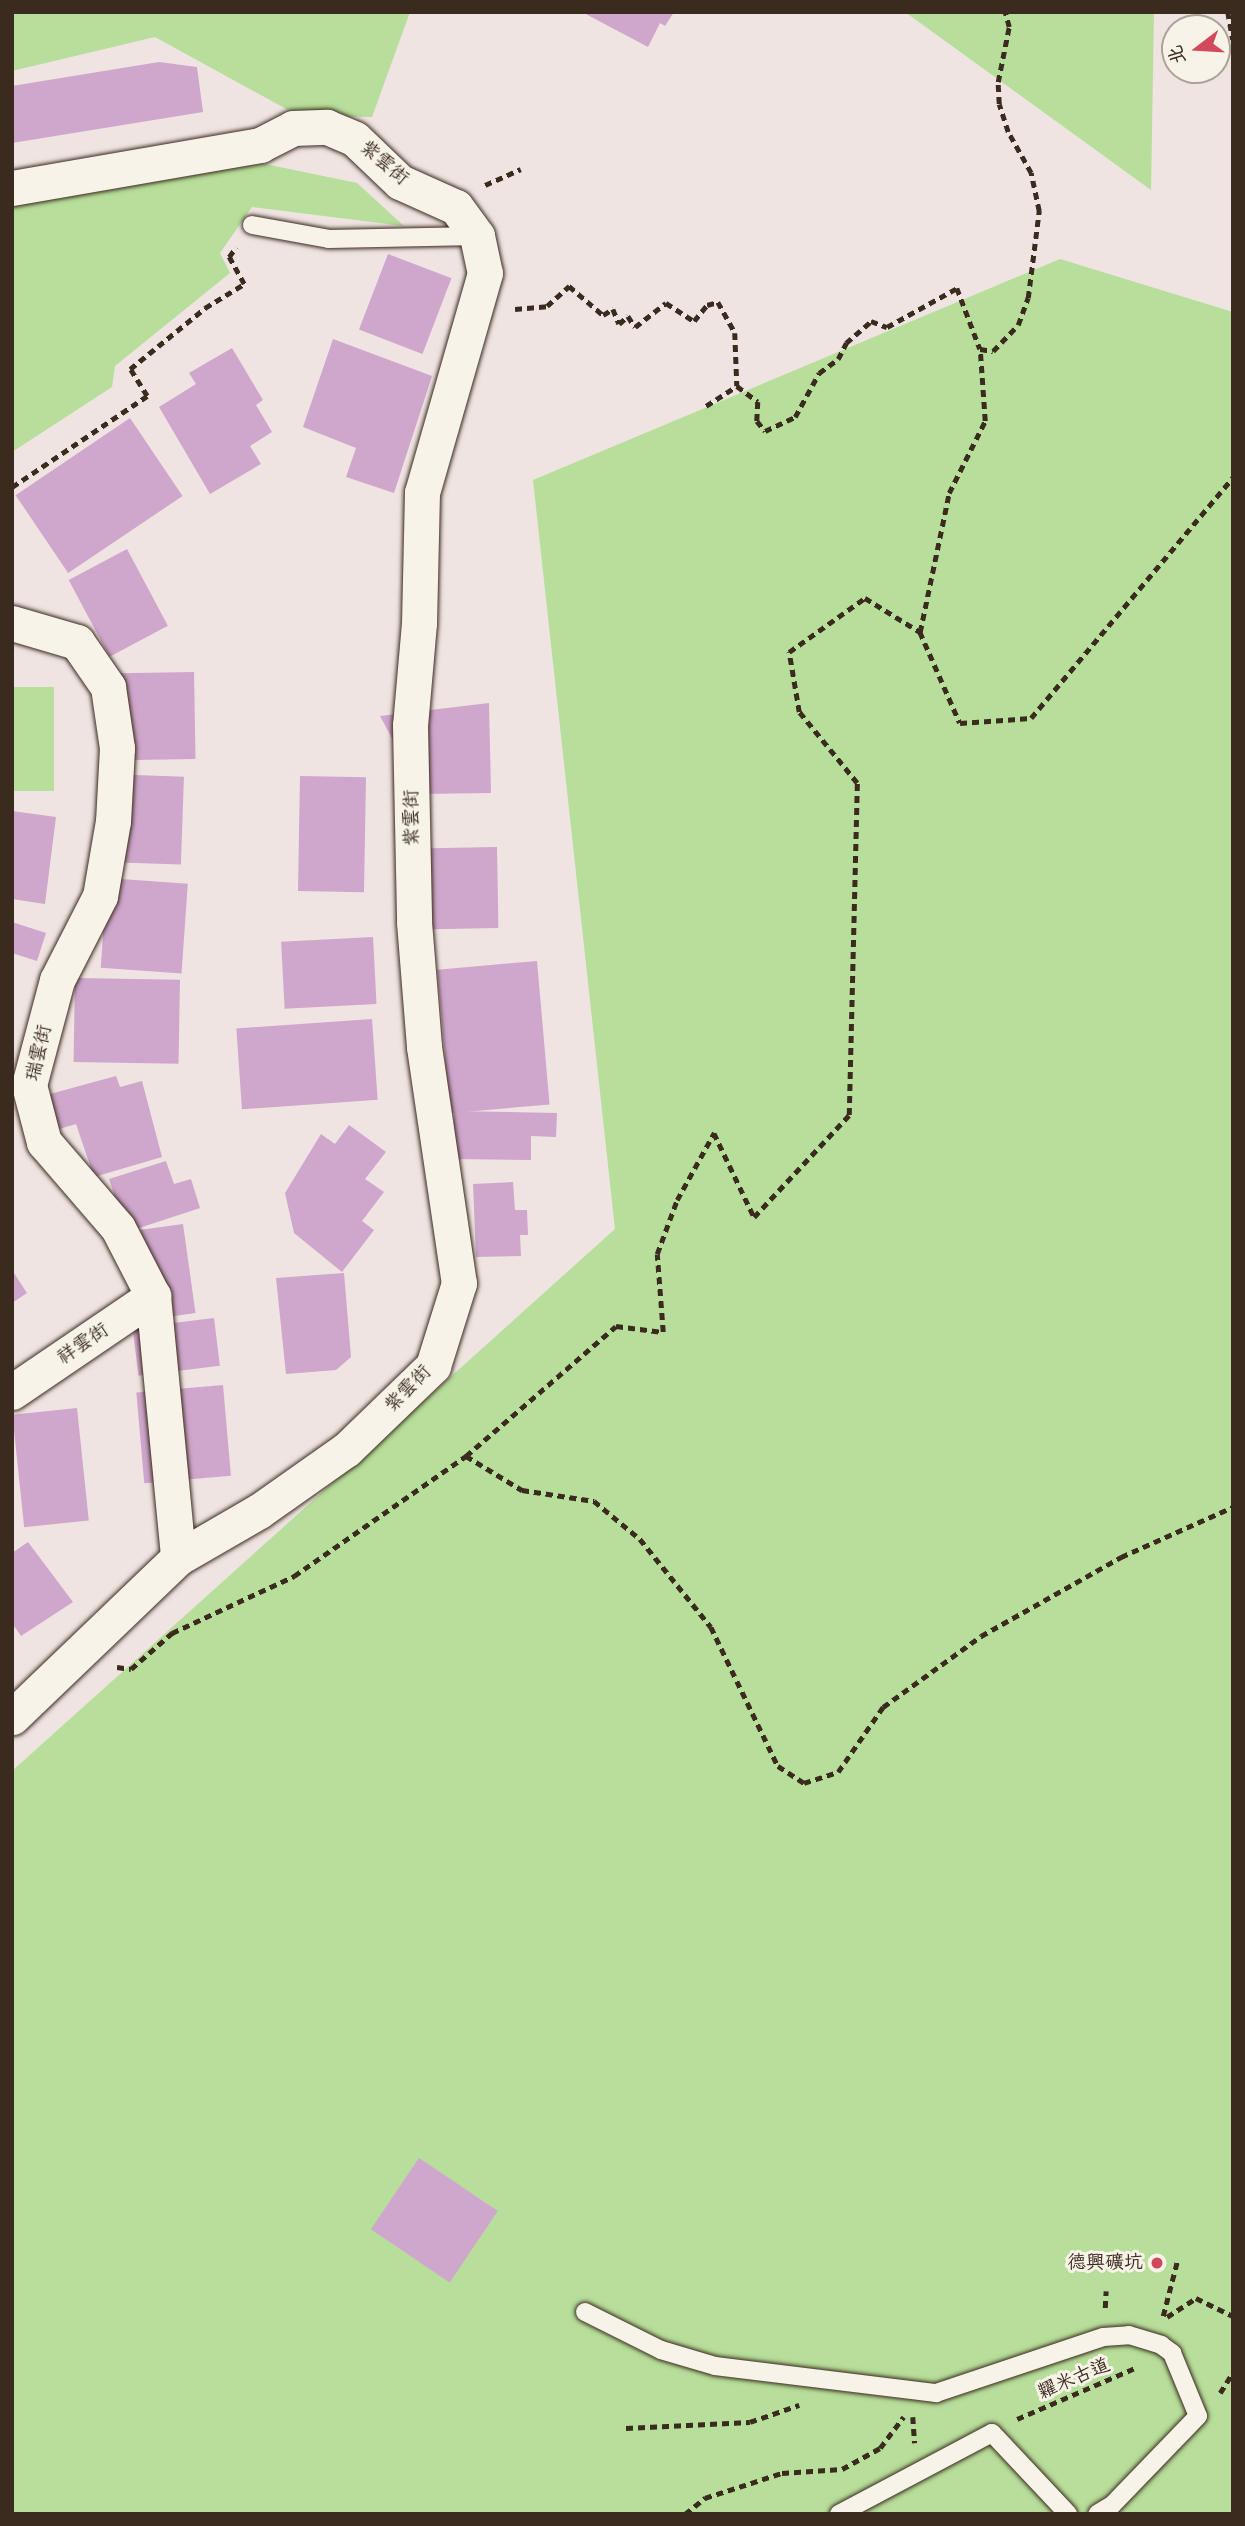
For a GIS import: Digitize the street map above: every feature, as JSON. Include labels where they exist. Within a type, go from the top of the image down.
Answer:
[{"type":"street","name":"紫雲街","points":[[12,188],[260,145],[293,128],[327,127],[355,139],[400,181],[456,207],[477,236],[485,273],[422,492],[419,623],[410,725],[414,922],[424,1047],[459,1283],[433,1366],[347,1449],[259,1511],[178,1558],[12,1717]]},
{"type":"street","name":"瑞雲街","points":[[12,623],[77,642],[108,687],[117,748],[113,821],[100,896],[57,980],[29,1085],[44,1142],[118,1228],[153,1296],[178,1558]]},
{"type":"street","name":"祥雲街","points":[[12,1392],[153,1296]]},
{"type":"lane","points":[[252,225],[329,239],[477,236]]},
{"type":"lane","points":[[585,2312],[661,2350],[715,2365],[819,2375],[931,2392],[1103,2337],[1129,2335],[1166,2349],[1198,2416],[1112,2505],[1097,2514]]},
{"type":"lane","points":[[839,2514],[992,2432],[1068,2514]]},
{"type":"path","points":[[980,349],[993,351],[1018,325],[1028,298],[1040,211],[1031,173],[1008,132],[999,104],[998,82],[1009,27],[1005,12]]},
{"type":"path","points":[[1228,12],[1233,40]]},
{"type":"path","points":[[12,487],[148,396],[130,369],[205,308],[244,284],[229,257],[252,225]]},
{"type":"path","points":[[485,273],[514,275],[515,311],[547,306],[569,286],[603,316],[613,309],[619,324],[628,316],[635,327],[666,303],[694,321],[707,305],[718,302],[735,333],[737,386]]},
{"type":"path","points":[[737,386],[758,402],[757,421],[765,431],[795,417],[819,373],[838,359],[846,343],[871,321],[887,327],[957,288],[980,349],[985,421],[949,493],[920,632]]},
{"type":"path","points":[[706,406],[737,386]]},
{"type":"path","points":[[120,1670],[131,1669],[172,1633],[295,1576],[466,1456],[616,1326],[663,1332],[657,1254],[677,1200],[714,1133],[754,1217],[849,1115],[857,783],[799,712],[789,652],[865,598],[920,632],[960,723],[1031,718],[1233,478]]},
{"type":"path","points":[[466,1456],[522,1490],[594,1501],[640,1539],[711,1627],[778,1766],[804,1783],[838,1772],[883,1707],[981,1636],[1121,1557],[1233,1507]]},
{"type":"path","points":[[1162,2320],[1177,2262]]},
{"type":"path","points":[[1196,2298],[1233,2316]]},
{"type":"path","name":"糶米古道","points":[[992,2432],[1136,2368],[1166,2349]]},
{"type":"path","points":[[626,2428],[750,2422],[797,2409],[819,2375]]},
{"type":"path","points":[[919,2471],[911,2418],[931,2392]]},
{"type":"path","points":[[685,2514],[705,2498],[782,2473],[842,2469],[880,2448],[931,2392]]},
{"type":"green space","points":[[12,12],[410,12],[372,117],[299,116],[155,37],[12,71]]},
{"type":"green space","points":[[905,12],[1154,12],[1151,190]]},
{"type":"green space","points":[[265,164],[357,183],[404,226],[252,207],[220,253],[230,273],[115,366],[112,387],[12,452],[12,202],[96,183]]},
{"type":"green space","points":[[1060,259],[1233,312],[1233,2514],[12,2514],[12,1771],[615,1229],[533,480]]},
{"type":"green space","points":[[12,687],[54,687],[54,791],[12,791]]},
{"type":"building","points":[[582,12],[674,12],[665,26],[660,23],[648,47]]},
{"type":"building","points":[[159,62],[197,67],[203,112],[12,143],[12,86]]},
{"type":"building","points":[[388,254],[451,278],[422,354],[359,330]]},
{"type":"building","points":[[333,339],[432,376],[394,493],[346,477],[356,448],[303,427]]},
{"type":"building","points":[[232,348],[263,400],[256,405],[272,432],[250,446],[261,464],[210,494],[159,407],[196,384],[189,373]]},
{"type":"building","points":[[130,418],[183,496],[68,573],[16,495]]},
{"type":"building","points":[[127,549],[168,626],[110,657],[69,580]]},
{"type":"building","points":[[194,672],[196,759],[107,761],[105,674]]},
{"type":"building","points":[[489,703],[491,793],[422,794],[380,716]]},
{"type":"building","points":[[108,774],[184,777],[181,865],[105,862]]},
{"type":"building","points":[[300,776],[366,777],[364,892],[298,891]]},
{"type":"building","points":[[12,811],[56,817],[45,904],[12,899]]},
{"type":"building","points":[[497,847],[498,928],[430,929],[429,848]]},
{"type":"building","points":[[107,878],[188,884],[182,973],[101,968]]},
{"type":"building","points":[[12,922],[46,933],[37,961],[12,953]]},
{"type":"building","points":[[373,937],[377,1004],[285,1009],[281,942]]},
{"type":"building","points":[[537,961],[550,1104],[450,1113],[437,970]]},
{"type":"building","points":[[75,978],[180,980],[179,1064],[74,1062]]},
{"type":"building","points":[[372,1019],[378,1100],[242,1109],[236,1028]]},
{"type":"building","points":[[116,1076],[120,1087],[142,1081],[162,1157],[94,1177],[76,1124],[49,1132],[39,1097]]},
{"type":"building","points":[[454,1111],[557,1113],[556,1137],[531,1136],[531,1160],[453,1159]]},
{"type":"building","points":[[349,1125],[386,1152],[365,1179],[384,1192],[362,1221],[374,1230],[342,1272],[294,1233],[285,1193],[321,1134],[335,1144]]},
{"type":"building","points":[[166,1161],[174,1184],[191,1179],[200,1208],[127,1232],[109,1179]]},
{"type":"building","points":[[513,1182],[515,1210],[527,1210],[528,1235],[520,1235],[521,1256],[476,1257],[473,1184]]},
{"type":"building","points":[[183,1224],[196,1313],[152,1319],[139,1230]]},
{"type":"building","points":[[12,1270],[27,1293],[12,1303]]},
{"type":"building","points":[[344,1273],[351,1357],[336,1370],[286,1374],[276,1278]]},
{"type":"building","points":[[214,1318],[220,1366],[138,1376],[133,1328]]},
{"type":"building","points":[[223,1385],[231,1476],[144,1483],[136,1393]]},
{"type":"building","points":[[77,1408],[89,1520],[24,1527],[12,1415]]},
{"type":"building","points":[[28,1542],[73,1602],[21,1636],[12,1623],[12,1553]]},
{"type":"building","points":[[419,2158],[498,2211],[450,2282],[371,2229]]},
{"type":"place","name":"德興礦坑","points":[[1157,2263]]}]
